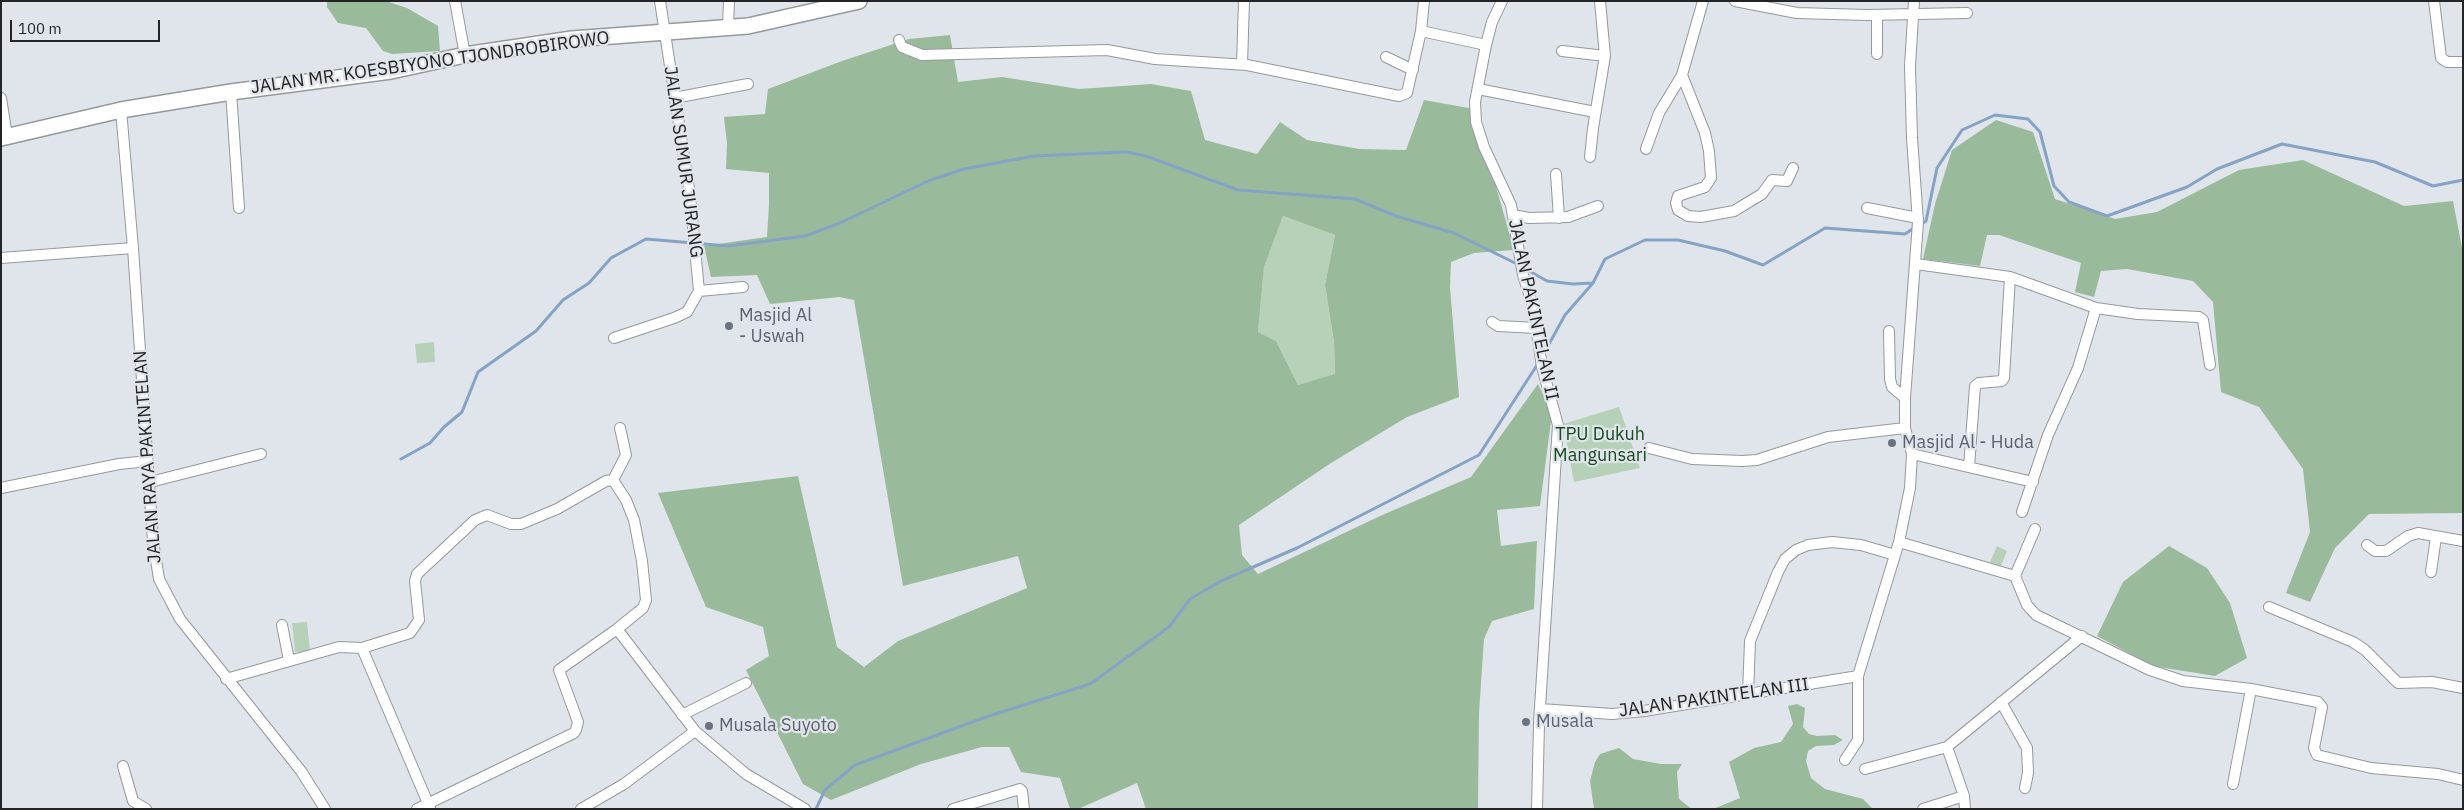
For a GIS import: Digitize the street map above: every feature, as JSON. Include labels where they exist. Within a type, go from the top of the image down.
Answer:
[{"type":"main road","name":"JALAN MR. KOESBIYONO TJONDROBIROWO","points":[[4,137],[120,110],[231,92],[391,71],[465,55],[572,40],[748,26],[855,2]]},
{"type":"street","points":[[455,1],[465,55]]},
{"type":"street","name":"JALAN SUMUR JURANG","points":[[660,1],[694,226],[699,291]]},
{"type":"street","points":[[728,27],[729,1]]},
{"type":"street","points":[[1242,64],[1244,1]]},
{"type":"street","points":[[899,40],[902,47],[922,55],[1100,50],[1155,59],[1242,64],[1399,96],[1407,93],[1421,31],[1424,1]]},
{"type":"street","name":"JALAN PAKINTELAN II","points":[[1502,1],[1492,22],[1486,45],[1475,102],[1476,122],[1484,147],[1513,215],[1523,275],[1537,328],[1542,367],[1558,425],[1540,709],[1537,809]]},
{"type":"street","points":[[1590,157],[1595,112],[1602,86],[1605,56],[1600,1]]},
{"type":"street","points":[[1646,149],[1659,113],[1682,74],[1703,1]]},
{"type":"street","points":[[1735,1],[1797,13],[1877,15],[1967,13]]},
{"type":"street","points":[[1845,760],[1858,740],[1858,676],[1899,542],[1910,488],[1912,454],[1905,428],[1905,398],[1918,239],[1910,66],[1914,1]]},
{"type":"street","points":[[2434,1],[2441,58],[2447,62],[2463,62]]},
{"type":"street","points":[[1877,15],[1877,54]]},
{"type":"street","points":[[1421,31],[1486,45]]},
{"type":"street","points":[[1562,51],[1605,56]]},
{"type":"street","points":[[1386,57],[1413,70]]},
{"type":"street","points":[[1682,74],[1705,133],[1711,170],[1710,182],[1704,188],[1678,196],[1676,203],[1682,214],[1702,217],[1734,211],[1762,194],[1772,180],[1787,181],[1793,168]]},
{"type":"street","points":[[674,98],[748,84]]},
{"type":"street","points":[[1478,89],[1595,112]]},
{"type":"street","points":[[231,92],[239,208]]},
{"type":"street","points":[[1,98],[4,137]]},
{"type":"street","name":"JALAN RAYA PAKINTELAN","points":[[120,110],[133,248],[153,541],[159,579],[180,619],[301,771],[326,809]]},
{"type":"street","points":[[1556,174],[1559,218]]},
{"type":"street","points":[[1513,215],[1529,218],[1559,218],[1574,216],[1598,206]]},
{"type":"street","points":[[1867,208],[1918,220]]},
{"type":"street","points":[[1,258],[133,248]]},
{"type":"street","points":[[1916,264],[2010,277],[2096,308],[2138,314],[2199,317],[2203,320],[2210,365]]},
{"type":"street","points":[[1969,467],[1975,386],[1979,383],[2002,381],[2004,378],[2010,277]]},
{"type":"street","points":[[614,338],[687,312],[699,291],[743,287]]},
{"type":"street","points":[[2022,512],[2048,435],[2078,368],[2096,308]]},
{"type":"street","points":[[1492,322],[1498,326],[1537,328]]},
{"type":"street","points":[[1889,331],[1890,379],[1892,387],[1905,398]]},
{"type":"street","points":[[226,679],[339,647],[362,648],[399,638],[416,627],[419,620],[415,581],[417,574],[475,520],[487,515],[511,524],[521,524],[557,509],[613,480],[626,454],[620,428]]},
{"type":"street","points":[[1650,448],[1692,459],[1757,460],[1828,437],[1905,428]]},
{"type":"street","points":[[150,482],[261,454]]},
{"type":"street","points":[[1912,454],[2032,482]]},
{"type":"street","points":[[1,488],[119,464],[148,461]]},
{"type":"street","points":[[417,809],[429,806],[574,733],[578,722],[559,670],[617,630],[643,608],[646,595],[634,520],[626,500],[613,480]]},
{"type":"street","points":[[2035,529],[2015,576],[2027,605],[2036,615],[2150,670],[2183,681],[2251,689],[2320,704],[2322,707],[2314,748],[2317,755],[2371,768],[2438,774],[2463,780]]},
{"type":"street","points":[[2367,545],[2375,551],[2386,551],[2412,534],[2463,541]]},
{"type":"street","points":[[2431,572],[2436,537]]},
{"type":"street","points":[[1748,694],[1750,641],[1785,559],[1796,550],[1832,542],[1861,545],[1895,555]]},
{"type":"street","points":[[1899,542],[2015,576]]},
{"type":"street","points":[[2269,607],[2353,642],[2365,650],[2398,683],[2432,682],[2463,688]]},
{"type":"street","points":[[282,625],[289,660]]},
{"type":"street","points":[[617,630],[695,730],[746,774],[805,809]]},
{"type":"street","points":[[1865,769],[1947,747],[2082,636]]},
{"type":"street","points":[[362,648],[429,806]]},
{"type":"street","name":"JALAN PAKINTELAN III","points":[[1540,709],[1612,714],[1644,711],[1858,676]]},
{"type":"street","points":[[682,715],[746,682]]},
{"type":"street","points":[[2233,784],[2251,689]]},
{"type":"street","points":[[2002,702],[2027,748],[2028,773],[2025,788]]},
{"type":"street","points":[[582,809],[624,784],[695,730]]},
{"type":"street","points":[[1947,747],[1964,796],[1965,809]]},
{"type":"street","points":[[123,766],[133,801],[146,809]]},
{"type":"street","points":[[953,809],[1016,789],[1022,791],[1024,809]]},
{"type":"street","points":[[1923,809],[1964,796]]},
{"type":"green space","points":[[327,1],[386,1],[407,8],[438,26],[440,51],[392,54],[383,51],[366,28],[338,23],[327,7]]},
{"type":"green space","points":[[950,35],[958,82],[1002,77],[1079,89],[1151,84],[1191,91],[1205,140],[1257,154],[1280,122],[1307,140],[1360,149],[1406,150],[1424,100],[1474,109],[1514,250],[1474,253],[1451,262],[1450,287],[1459,397],[1407,417],[1331,463],[1239,525],[1242,555],[1258,574],[1380,516],[1471,477],[1538,384],[1552,413],[1540,506],[1497,510],[1501,546],[1537,541],[1534,609],[1492,621],[1484,639],[1479,713],[1478,809],[1146,809],[1137,783],[1078,809],[1070,809],[1060,778],[1021,772],[1009,747],[982,747],[921,764],[831,800],[803,784],[746,670],[769,656],[763,627],[706,607],[658,493],[798,476],[837,647],[864,667],[898,641],[1027,588],[1018,556],[903,586],[854,300],[839,297],[770,304],[757,275],[711,277],[704,246],[767,237],[769,173],[726,169],[727,143],[724,117],[765,114],[768,89],[842,61],[909,39]],"holes":[[[1283,216],[1335,235],[1325,285],[1334,342],[1335,374],[1298,385],[1276,341],[1258,332],[1264,267]]]},
{"type":"green space","points":[[1996,120],[2033,132],[2055,199],[2115,219],[2157,212],[2239,170],[2303,160],[2404,206],[2453,201],[2463,253],[2463,513],[2369,514],[2335,548],[2310,602],[2286,593],[2310,532],[2303,469],[2259,407],[2221,392],[2213,302],[2193,281],[2127,269],[2101,271],[2094,297],[2075,292],[2081,263],[1999,235],[1987,235],[1980,266],[1923,259],[1935,204],[1952,150]]},
{"type":"green space","points":[[1283,216],[1335,235],[1325,285],[1334,343],[1335,375],[1298,385],[1276,341],[1258,332],[1264,267]]},
{"type":"green space","points":[[434,342],[435,362],[417,363],[415,344]]},
{"type":"green space","name":"TPU Dukuh Mangunsari","points":[[1619,407],[1640,468],[1574,482],[1563,424]]},
{"type":"green space","points":[[1997,546],[2007,551],[2001,566],[1990,562]]},
{"type":"green space","points":[[2169,546],[2207,568],[2230,603],[2247,658],[2215,676],[2153,666],[2097,636],[2123,582]]},
{"type":"green space","points":[[307,622],[310,651],[295,652],[292,623]]},
{"type":"green space","points":[[1797,704],[1805,708],[1803,727],[1809,734],[1817,736],[1835,735],[1843,740],[1834,745],[1816,746],[1808,751],[1806,761],[1811,778],[1825,789],[1863,799],[1873,809],[1713,809],[1740,798],[1729,762],[1754,748],[1781,742],[1793,724],[1788,706]]},
{"type":"green space","points":[[1619,748],[1633,759],[1661,764],[1682,764],[1677,772],[1679,799],[1692,809],[1594,809],[1590,781],[1595,762],[1600,754]]},
{"type":"waterway","points":[[1920,225],[1926,221],[1937,168],[1962,130],[1995,115],[2028,119],[2040,132],[2054,186],[2069,202],[2107,216],[2187,187],[2217,169],[2282,144],[2375,162],[2433,186],[2463,180]]},
{"type":"waterway","points":[[401,459],[430,443],[444,427],[462,412],[478,372],[536,331],[563,300],[589,283],[611,258],[646,239],[728,246],[805,236],[840,223],[928,181],[964,169],[1034,156],[1127,152],[1146,156],[1238,190],[1355,199],[1396,216],[1454,233],[1519,265]]},
{"type":"waterway","points":[[1543,355],[1565,315],[1593,283],[1605,259],[1645,240],[1678,240],[1725,251],[1763,265],[1825,228],[1905,234],[1914,228]]},
{"type":"waterway","points":[[1524,268],[1547,281],[1573,284],[1593,283]]},
{"type":"waterway","points":[[816,809],[825,790],[855,765],[989,716],[1090,684],[1169,627],[1190,599],[1221,581],[1297,548],[1479,455],[1539,362]]},
{"type":"place","name":"Masjid Al - Uswah","points":[[729,326]]},
{"type":"place","name":"Masjid Al - Huda","points":[[1892,443]]},
{"type":"place","name":"Musala","points":[[1526,722]]},
{"type":"place","name":"Musala Suyoto","points":[[709,726]]}]
